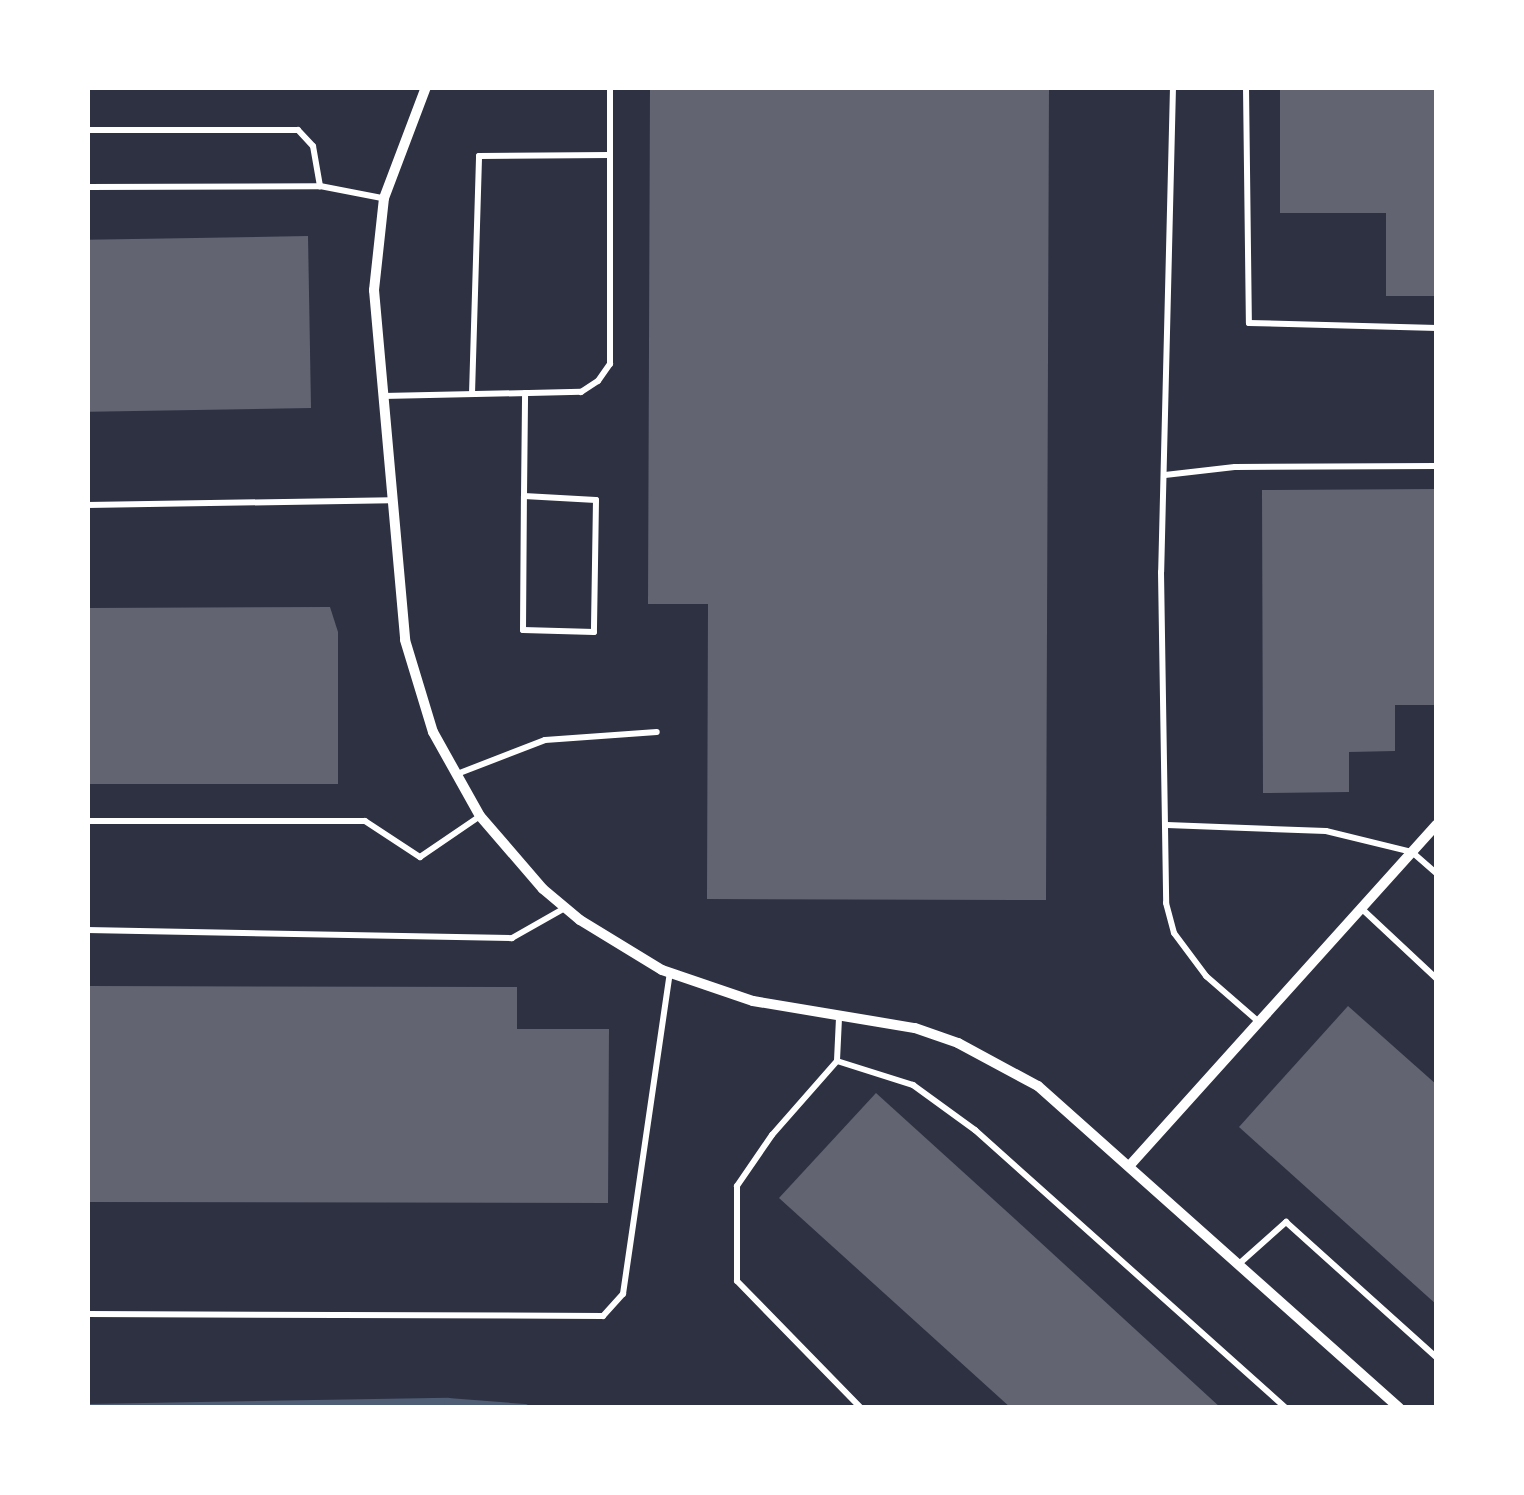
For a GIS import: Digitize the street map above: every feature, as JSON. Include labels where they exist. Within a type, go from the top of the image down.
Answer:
[{"type":"street","points":[[426,87],[384,198],[374,290],[405,640],[433,732],[480,816],[565,908],[620,947],[670,973],[753,1001],[915,1028],[999,1062],[1075,1113],[1400,1408]]},
{"type":"street","points":[[1131,1164],[1437,824]]},
{"type":"lane","points":[[383,396],[581,392],[610,364],[610,87]]},
{"type":"lane","points":[[1172,87],[1161,572],[1166,903],[1174,933],[1206,976],[1258,1022]]},
{"type":"lane","points":[[1246,87],[1249,323],[1437,328]]},
{"type":"lane","points":[[87,130],[298,130],[313,146],[320,186]]},
{"type":"lane","points":[[472,394],[479,156],[610,155]]},
{"type":"lane","points":[[87,187],[320,186],[384,198]]},
{"type":"lane","points":[[524,496],[596,500],[595,632],[523,630],[524,496],[525,393]]},
{"type":"lane","points":[[1166,475],[1235,467],[1437,466]]},
{"type":"lane","points":[[87,506],[391,500]]},
{"type":"lane","points":[[454,775],[545,740],[657,732]]},
{"type":"lane","points":[[87,821],[364,821],[420,857],[480,816]]},
{"type":"lane","points":[[1167,825],[1326,831],[1412,852],[1437,874]]},
{"type":"lane","points":[[87,930],[512,938],[565,908]]},
{"type":"lane","points":[[1361,908],[1437,979]]},
{"type":"lane","points":[[87,1314],[603,1316],[623,1294],[670,973]]},
{"type":"lane","points":[[839,1015],[837,1061],[772,1135],[736,1186],[736,1281],[861,1408]]},
{"type":"lane","points":[[837,1061],[913,1085],[975,1130],[1286,1408]]},
{"type":"lane","points":[[1240,1263],[1286,1222],[1437,1358]]},
{"type":"building","points":[[650,87],[1049,87],[1046,900],[707,899],[708,604],[648,604]]},
{"type":"building","points":[[1280,87],[1437,87],[1437,296],[1386,296],[1386,213],[1280,213]]},
{"type":"building","points":[[308,236],[311,408],[90,412],[87,240]]},
{"type":"building","points":[[1437,489],[1437,705],[1395,705],[1395,751],[1349,752],[1349,792],[1263,793],[1262,490]]},
{"type":"building","points":[[330,607],[338,632],[338,784],[87,784],[87,608]]},
{"type":"building","points":[[87,986],[517,987],[517,1029],[609,1029],[608,1203],[87,1202]]},
{"type":"building","points":[[1348,1006],[1437,1085],[1437,1305],[1239,1127]]},
{"type":"building","points":[[876,1093],[1221,1408],[1011,1408],[779,1198]]},
{"type":"waterway","points":[[87,1408],[448,1402],[525,1408]]}]
